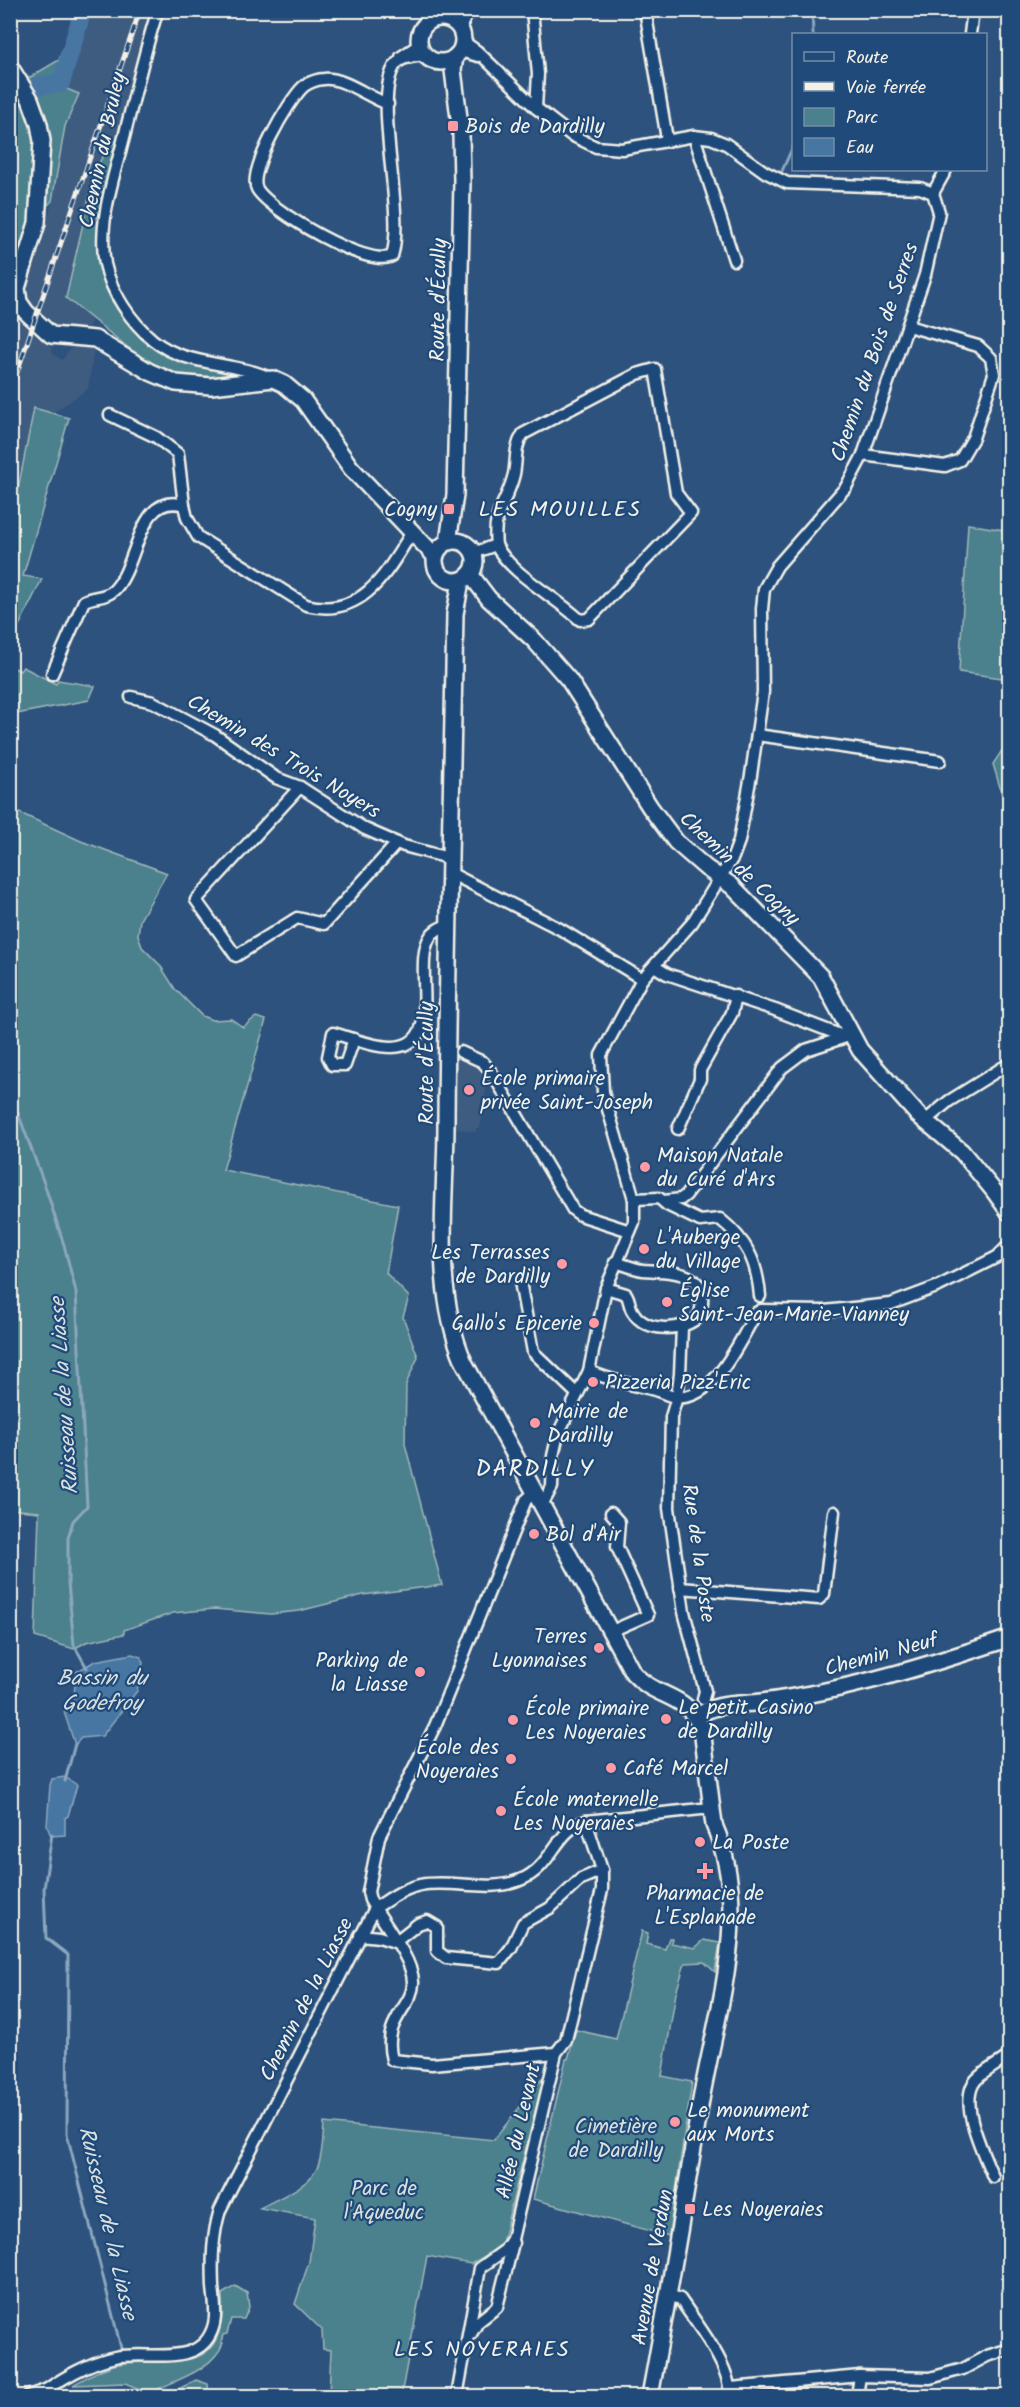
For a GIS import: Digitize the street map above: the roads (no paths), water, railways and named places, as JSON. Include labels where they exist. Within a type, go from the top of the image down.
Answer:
[{"type":"street","name":"Chemin du Bruley","points":[[158,10],[105,215],[105,265],[114,290],[132,317],[154,341],[199,360],[254,371],[284,384],[303,400],[340,454],[413,534],[452,548]]},
{"type":"street","points":[[418,10],[420,35]]},
{"type":"street","points":[[396,63],[405,58],[429,58],[445,62],[451,32],[464,10]]},
{"type":"street","points":[[451,32],[469,10]]},
{"type":"street","points":[[532,10],[538,74],[536,108]]},
{"type":"street","points":[[645,10],[667,139]]},
{"type":"street","points":[[970,33],[973,10]]},
{"type":"street","points":[[388,104],[325,79],[305,84],[285,112],[254,178],[257,189],[285,213],[364,256],[385,260],[392,256],[395,227],[388,104],[387,88],[396,63],[416,47],[428,22],[451,32],[536,108],[571,135],[604,149],[622,149],[667,139],[694,136],[711,138],[726,144],[765,172],[787,183],[920,189],[933,193],[945,171]]},
{"type":"street","name":"Route d'Écully","points":[[451,32],[456,105],[461,134],[462,182],[452,548]]},
{"type":"street","name":"Route d'Écully","points":[[420,35],[429,58],[444,76],[456,105]]},
{"type":"street","points":[[10,67],[26,93],[39,124],[42,159],[37,223],[17,288],[19,302],[26,312],[51,335],[94,339],[150,372],[180,384],[220,385],[273,379]]},
{"type":"street","points":[[694,136],[734,260]]},
{"type":"street","name":"Chemin du Bois de Serres","points":[[634,1199],[603,1092],[600,1069],[605,1045],[642,979],[692,923],[721,877],[739,841],[762,692],[764,589],[777,566],[846,487],[863,455],[925,275],[939,212],[933,193]]},
{"type":"street","points":[[863,455],[945,466],[960,460],[973,438],[994,374],[991,358],[978,346],[908,326]]},
{"type":"street","points":[[656,369],[637,374],[524,434],[515,453],[514,475],[496,515],[496,545],[501,557],[580,620],[589,619],[691,513],[676,493],[656,369],[662,358]]},
{"type":"street","points":[[110,416],[156,438],[178,454],[187,518],[198,537],[306,605],[323,609],[344,606],[366,594],[413,534]]},
{"type":"street","points":[[52,674],[84,601],[104,596],[119,585],[152,513],[161,505],[171,501],[184,505]]},
{"type":"street","points":[[452,548],[475,562],[460,578],[436,569],[452,548],[496,545]]},
{"type":"street","name":"Route d'Écully","points":[[460,578],[455,614],[443,1304],[464,1362],[538,1498]]},
{"type":"street","name":"Chemin de Cogny","points":[[460,578],[489,599],[534,640],[569,680],[650,807],[676,842],[706,868],[721,877],[753,906],[821,976],[849,1036],[866,1058],[925,1121],[962,1152],[1010,1214]]},
{"type":"street","name":"Chemin des Trois Noyers","points":[[131,697],[153,702],[215,735],[276,778],[300,787],[365,829],[397,843],[441,856],[450,867],[560,929],[642,979]]},
{"type":"street","points":[[757,735],[940,761]]},
{"type":"street","points":[[300,787],[196,900],[236,956],[297,918],[324,924],[397,843]]},
{"type":"street","points":[[354,1039],[389,1047],[411,1043],[416,1038],[421,1029],[424,1013],[423,960],[426,944],[432,934],[449,924]]},
{"type":"street","points":[[654,966],[667,974],[849,1036]]},
{"type":"street","points":[[678,1129],[700,1078],[700,1070],[732,1013],[736,996]]},
{"type":"street","points":[[634,1199],[650,1196],[664,1201],[681,1199],[782,1068],[806,1050],[849,1036]]},
{"type":"street","points":[[461,1052],[483,1062],[576,1213],[630,1231]]},
{"type":"street","points":[[925,1121],[949,1101],[1010,1063]]},
{"type":"street","name":"Chemin de la Liasse","points":[[27,2397],[107,2360],[123,2356],[181,2355],[197,2348],[207,2338],[214,2322],[212,2253],[220,2210],[337,1987],[360,1935],[375,1908],[368,1896],[368,1888],[379,1837],[427,1744],[526,1500],[538,1498],[552,1487],[553,1456],[558,1434],[589,1371],[606,1288],[630,1231],[634,1199]]},
{"type":"street","points":[[664,1201],[667,1205],[700,1221],[720,1219],[741,1236],[758,1272],[760,1296]]},
{"type":"street","points":[[589,1371],[609,1380],[662,1391],[677,1397],[708,1385],[721,1374],[756,1313],[761,1311],[824,1311],[891,1304],[939,1286],[997,1257],[1010,1244]]},
{"type":"street","points":[[606,1288],[626,1294],[633,1314],[664,1328],[682,1327],[699,1316],[701,1294],[694,1280],[686,1274],[655,1269],[642,1270],[615,1262]]},
{"type":"street","points":[[520,1287],[533,1352],[577,1394]]},
{"type":"street","name":"Rue de la Poste","points":[[682,1327],[677,1397],[670,1417],[668,1479],[680,1588],[686,1622],[705,1690],[698,1709]]},
{"type":"street","points":[[538,1498],[633,1673],[640,1681],[698,1709]]},
{"type":"street","points":[[680,1588],[819,1599],[824,1594],[834,1512]]},
{"type":"street","points":[[611,1513],[619,1522],[617,1547],[648,1615],[614,1630]]},
{"type":"street","name":"Chemin Neuf","points":[[698,1709],[797,1697],[931,1664],[1010,1638]]},
{"type":"street","name":"Avenue de Verdun","points":[[650,2397],[727,1962],[731,1897],[711,1808],[698,1709]]},
{"type":"street","points":[[556,2053],[432,2064],[392,2060],[391,2032],[414,1982],[411,1968],[375,1908],[421,1885],[493,1885],[517,1882],[545,1865],[565,1834],[575,1824],[711,1808]]},
{"type":"street","points":[[360,1935],[395,1942],[418,1924],[427,1921],[437,1927],[437,1951],[441,1955],[499,1963],[511,1948],[523,1923],[550,1908],[581,1879],[602,1870],[586,1821]]},
{"type":"street","name":"Allée du Levant","points":[[467,2342],[473,2328],[496,2307],[508,2265],[556,2053],[566,2039],[602,1890],[602,1870]]},
{"type":"street","points":[[993,2177],[971,2116],[969,2094],[976,2080],[1010,2055]]},
{"type":"street","name":"Allée du Levant","points":[[457,2397],[480,2268],[499,2255],[513,2240],[519,2217]]},
{"type":"street","points":[[499,2255],[508,2265]]},
{"type":"street","points":[[669,2295],[680,2299],[726,2373],[729,2392],[860,2376],[930,2378],[963,2369],[987,2356],[1010,2349]]},
{"type":"street","points":[[472,2309],[484,2319]]},
{"type":"street","points":[[857,2397],[860,2376]]},
{"type":"street","name":"Chemin de la Liasse","points":[[38,2397],[48,2389]]},
{"type":"water","name":"Bassin du Godefroy","points":[[132,1654],[141,1657],[143,1663],[137,1691],[102,1736],[81,1738],[75,1745],[64,1712],[74,1696],[76,1672],[95,1661]]},
{"type":"water","points":[[65,1777],[77,1785],[68,1816],[65,1818],[65,1835],[51,1836],[47,1826],[50,1785],[52,1779]]},
{"type":"waterway","points":[[10,103],[38,86],[61,83],[83,10]]},
{"type":"waterway","points":[[812,10],[813,33]]},
{"type":"waterway","points":[[782,171],[792,148]]},
{"type":"waterway","name":"Ruisseau de la Liasse","points":[[10,1102],[18,1113],[45,1186],[76,1292],[87,1506],[73,1521],[68,1538],[68,1583],[74,1645],[87,1668]]},
{"type":"waterway","name":"Ruisseau de la Liasse","points":[[65,1781],[75,1744]]},
{"type":"waterway","name":"Ruisseau de la Liasse","points":[[52,1834],[44,1889],[46,1938],[68,1955],[67,2134],[121,2348]]},
{"type":"railway","points":[[10,393],[140,10]]},
{"type":"place","name":"Bois de Dardilly","points":[[453,126]]},
{"type":"place","name":"Cogny","points":[[449,509]]},
{"type":"place","name":"École primaire privée Saint-Joseph","points":[[469,1090]]},
{"type":"place","name":"Maison Natale du Curé d'Ars","points":[[645,1167]]},
{"type":"place","name":"L'Auberge du Village","points":[[644,1249]]},
{"type":"place","name":"Les Terrasses de Dardilly","points":[[562,1264]]},
{"type":"place","name":"Église Saint-Jean-Marie-Vianney","points":[[667,1302]]},
{"type":"place","name":"Gallo's Epicerie","points":[[594,1323]]},
{"type":"place","name":"Pizzeria Pizz'Eric","points":[[593,1382]]},
{"type":"place","name":"Mairie de Dardilly","points":[[535,1423]]},
{"type":"place","name":"Bol d'Air","points":[[534,1534]]},
{"type":"place","name":"Terres Lyonnaises","points":[[599,1648]]},
{"type":"place","name":"Parking de la Liasse","points":[[420,1672]]},
{"type":"place","name":"Le petit Casino de Dardilly","points":[[666,1719]]},
{"type":"place","name":"École primaire Les Noyeraies","points":[[513,1720]]},
{"type":"place","name":"École des Noyeraies","points":[[511,1759]]},
{"type":"place","name":"Café Marcel","points":[[611,1768]]},
{"type":"place","name":"École maternelle Les Noyeraies","points":[[501,1811]]},
{"type":"place","name":"La Poste","points":[[700,1842]]},
{"type":"place","name":"Pharmacie de L'Esplanade","points":[[705,1871]]},
{"type":"place","name":"Le monument aux Morts","points":[[675,2122]]},
{"type":"place","name":"Les Noyeraies","points":[[690,2209]]},
{"type":"district","name":"LES MOUILLES","points":[[560,508]]},
{"type":"district","name":"DARDILLY","points":[[535,1468]]},
{"type":"district","name":"LES NOYERAIES","points":[[482,2348]]},
{"type":"park label","name":"Cimetière de Dardilly","points":[[616,2138]]},
{"type":"park label","name":"Parc de l'Aqueduc","points":[[384,2200]]}]
